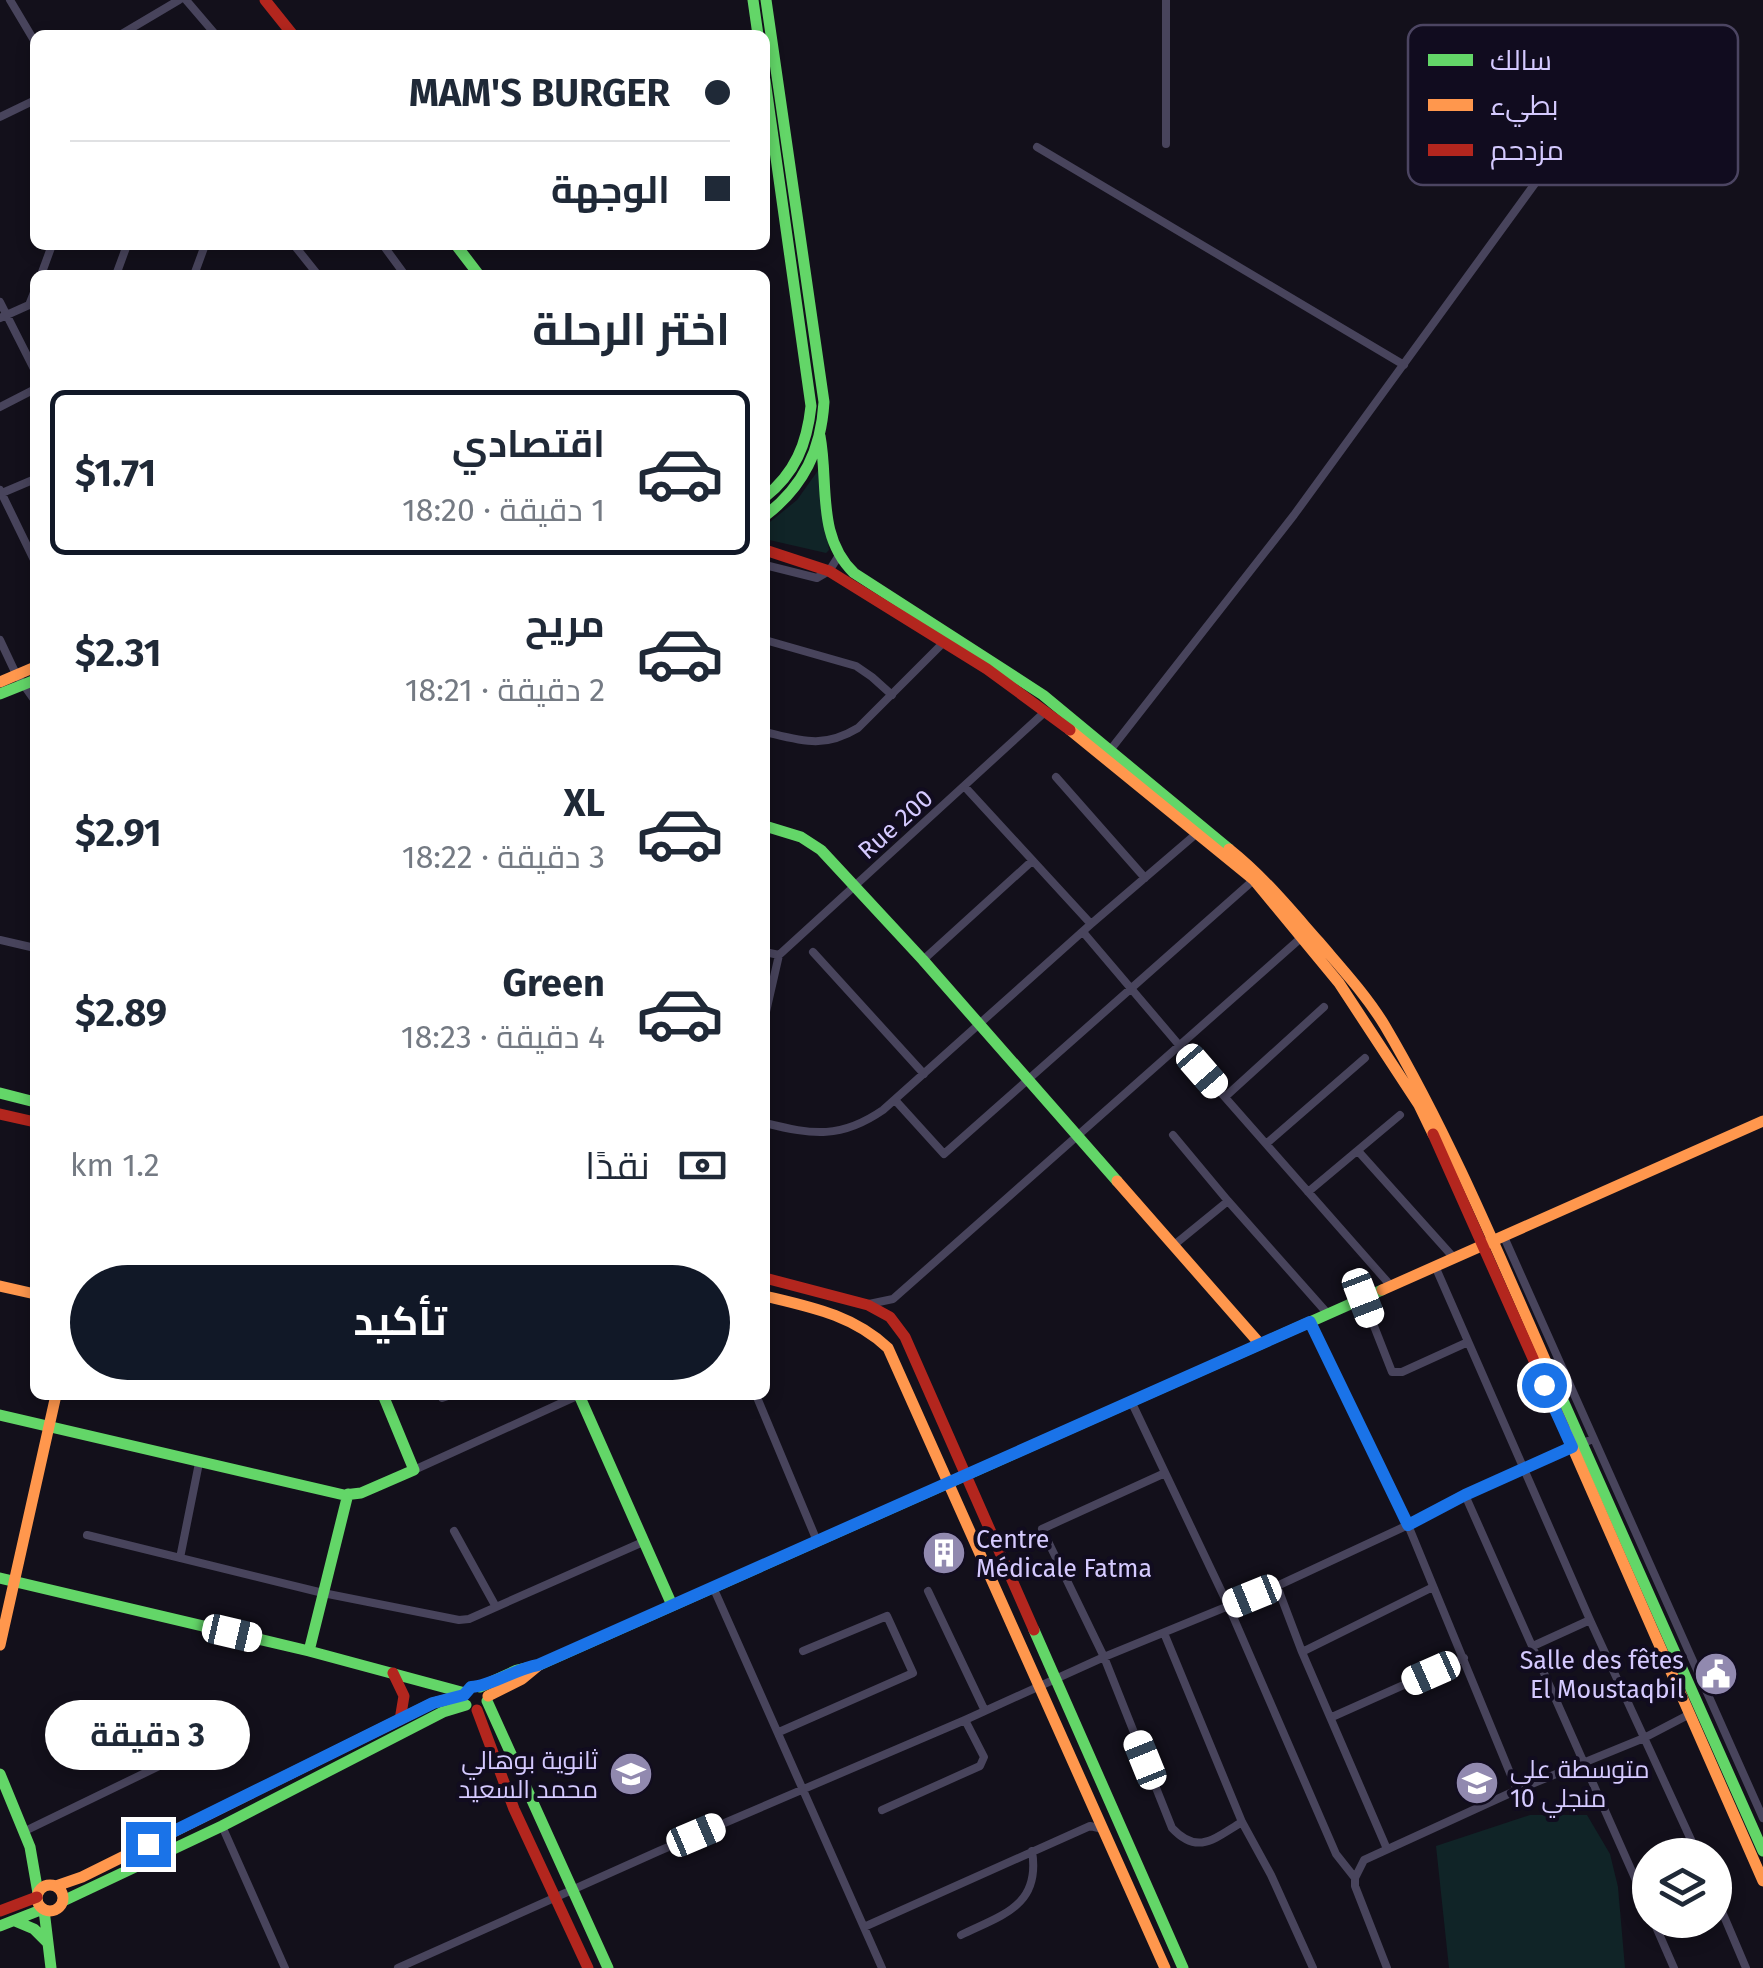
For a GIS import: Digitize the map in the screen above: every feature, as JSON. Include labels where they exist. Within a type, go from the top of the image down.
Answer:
[{"type":"main road","points":[[265,0],[289,30]]},
{"type":"main road","points":[[753,0],[757,30]]},
{"type":"main road","points":[[766,0],[824,414],[817,452],[805,476],[770,513]]},
{"type":"main road","points":[[770,115],[812,406],[802,454],[784,482],[770,494]]},
{"type":"main road","points":[[460,250],[475,270]]},
{"type":"main road","points":[[820,436],[830,536],[838,557],[854,573],[1043,695],[1112,749],[1257,877],[1383,1022],[1428,1104],[1494,1241],[1763,1850]]},
{"type":"main road","points":[[770,551],[829,571],[987,669],[1110,761],[1196,834],[1257,877]]},
{"type":"main road","points":[[0,682],[25,680]]},
{"type":"main road","points":[[0,694],[25,680]]},
{"type":"main road","points":[[770,827],[811,842],[855,887],[1260,1344]]},
{"type":"main road","points":[[0,1093],[30,1101]]},
{"type":"main road","points":[[0,1114],[30,1121]]},
{"type":"main road","points":[[41,1902],[50,1912],[475,1698],[517,1670],[538,1665],[1763,1121]]},
{"type":"main road","points":[[770,1279],[868,1305],[890,1317],[905,1338],[1183,1968]]},
{"type":"main road","points":[[0,1286],[30,1293]]},
{"type":"main road","points":[[770,1297],[838,1314],[875,1333],[888,1348],[1095,1811],[1096,1827],[1165,1968]]},
{"type":"main road","points":[[0,1645],[7,1579],[55,1400]]},
{"type":"main road","points":[[0,1415],[334,1494],[348,1494],[361,1493],[414,1470],[385,1400]]},
{"type":"main road","points":[[581,1400],[672,1605]]},
{"type":"main road","points":[[1583,1443],[1690,1714],[1763,1881]]},
{"type":"main road","points":[[309,1651],[348,1494]]},
{"type":"main road","points":[[7,1579],[309,1651],[475,1698],[608,1968]]},
{"type":"main road","points":[[393,1673],[405,1699],[400,1720]]},
{"type":"main road","points":[[0,1926],[15,1921],[41,1902],[44,1887],[82,1877],[438,1701],[475,1698]]},
{"type":"main road","points":[[475,1698],[514,1808],[588,1968]]},
{"type":"main road","points":[[0,1774],[35,1862],[51,1968]]},
{"type":"main road","points":[[35,1862],[62,1892],[50,1948]]},
{"type":"main road","points":[[0,1911],[41,1902]]},
{"type":"main road","points":[[15,1921],[34,1930],[50,1948]]},
{"type":"street","points":[[129,30],[183,0],[211,30]]},
{"type":"street","points":[[1166,0],[1166,144]]},
{"type":"street","points":[[5,1],[30,35]]},
{"type":"street","points":[[0,116],[30,102]]},
{"type":"street","points":[[1036,147],[1404,364]]},
{"type":"street","points":[[1112,749],[1294,515],[1533,185]]},
{"type":"street","points":[[298,250],[314,270]]},
{"type":"street","points":[[0,302],[3,317],[30,363]]},
{"type":"street","points":[[3,317],[30,307]]},
{"type":"street","points":[[0,406],[30,391]]},
{"type":"street","points":[[30,482],[1,491],[30,548]]},
{"type":"street","points":[[770,566],[820,578],[838,557]]},
{"type":"street","points":[[0,640],[25,680]]},
{"type":"street","points":[[770,641],[856,666],[892,695]]},
{"type":"street","points":[[770,733],[813,742],[841,738],[858,728],[944,643]]},
{"type":"street","name":"Rue 200","points":[[779,955],[1046,711]]},
{"type":"street","points":[[1056,777],[1145,878]]},
{"type":"street","points":[[965,787],[1091,924]]},
{"type":"street","points":[[770,1124],[813,1133],[836,1132],[866,1122],[1196,834]]},
{"type":"street","points":[[922,960],[1032,861]]},
{"type":"street","points":[[895,1100],[944,1154],[1257,877]]},
{"type":"street","points":[[1082,932],[1391,1286]]},
{"type":"street","points":[[868,1305],[893,1300],[1305,934]]},
{"type":"street","points":[[0,940],[30,947]]},
{"type":"street","points":[[813,952],[924,1074]]},
{"type":"street","points":[[770,953],[779,955],[770,994]]},
{"type":"street","points":[[1225,1098],[1324,1006]]},
{"type":"street","points":[[1266,1144],[1365,1058]]},
{"type":"street","points":[[1308,1192],[1400,1115]]},
{"type":"street","points":[[1174,1135],[1328,1314]]},
{"type":"street","points":[[1358,1151],[1454,1258]]},
{"type":"street","points":[[1174,1246],[1228,1202]]},
{"type":"street","points":[[1435,1266],[1690,1838]]},
{"type":"street","points":[[1363,1298],[1392,1372],[1402,1372],[1468,1342]]},
{"type":"street","points":[[893,1300],[895,1324]]},
{"type":"street","points":[[1310,1322],[1408,1525],[1517,1790]]},
{"type":"street","points":[[414,1470],[568,1400]]},
{"type":"street","points":[[758,1400],[817,1541]]},
{"type":"street","points":[[1131,1401],[1228,1605],[1336,1854],[1354,1878],[1384,1966]]},
{"type":"street","points":[[398,1968],[1104,1657],[1277,1586],[1522,1468],[1583,1443],[1763,1818]]},
{"type":"street","points":[[180,1558],[199,1462]]},
{"type":"street","points":[[1165,1473],[1042,1529],[1104,1657],[1172,1828],[1193,1843],[1206,1842],[1242,1822]]},
{"type":"street","points":[[1465,1495],[1632,1861]]},
{"type":"street","points":[[454,1531],[496,1608]]},
{"type":"street","points":[[86,1535],[324,1593],[459,1620],[470,1619],[644,1542]]},
{"type":"street","points":[[713,1586],[882,1968]]},
{"type":"street","points":[[1277,1586],[1387,1848]]},
{"type":"street","points":[[1302,1652],[1433,1587]]},
{"type":"street","points":[[928,1591],[984,1711]]},
{"type":"street","points":[[779,1732],[913,1673],[887,1616],[803,1651]]},
{"type":"street","points":[[1533,1646],[1590,1620]]},
{"type":"street","points":[[1164,1632],[1242,1822],[1313,1968]]},
{"type":"street","points":[[1332,1717],[1464,1658]]},
{"type":"street","points":[[1354,1878],[1364,1860],[1387,1848],[1644,1738],[1690,1714]]},
{"type":"street","points":[[882,1810],[980,1766],[984,1757],[965,1720]]},
{"type":"street","points":[[25,1832],[242,1726]]},
{"type":"street","points":[[222,1826],[285,1968]]},
{"type":"street","points":[[864,1927],[1032,1850],[1096,1827]]},
{"type":"street","points":[[961,1935],[1017,1907],[1025,1898],[1032,1880],[1032,1850]]},
{"type":"street","points":[[1732,1935],[1746,1968]]},
{"type":"street","points":[[1662,1938],[1674,1968]]},
{"type":"green space","points":[[819,469],[829,550],[826,553],[770,540],[770,522],[797,500]]},
{"type":"green space","points":[[1530,1815],[1587,1815],[1610,1854],[1618,1887],[1625,1968],[1449,1968],[1436,1846]]},
{"type":"traffic: fast","points":[[753,0],[757,30]]},
{"type":"traffic: fast","points":[[766,0],[824,402],[819,436],[808,466],[770,512]]},
{"type":"traffic: fast","points":[[770,115],[811,406],[798,457],[770,492]]},
{"type":"traffic: fast","points":[[460,250],[475,270]]},
{"type":"traffic: fast","points":[[820,436],[829,526],[834,543],[854,573],[1043,695],[1229,849]]},
{"type":"traffic: fast","points":[[0,694],[30,682]]},
{"type":"traffic: fast","points":[[770,828],[801,837],[821,850],[1117,1181]]},
{"type":"traffic: fast","points":[[0,1093],[30,1101]]},
{"type":"traffic: fast","points":[[480,1687],[517,1670],[539,1665],[1382,1290]]},
{"type":"traffic: fast","points":[[1553,1378],[1763,1851]]},
{"type":"traffic: fast","points":[[0,1415],[344,1495],[361,1493],[414,1470],[385,1400]]},
{"type":"traffic: fast","points":[[581,1400],[672,1605]]},
{"type":"traffic: fast","points":[[309,1651],[348,1494]]},
{"type":"traffic: fast","points":[[0,1578],[309,1651],[465,1693]]},
{"type":"traffic: fast","points":[[1034,1630],[1183,1968]]},
{"type":"traffic: fast","points":[[487,1701],[608,1968]]},
{"type":"traffic: fast","points":[[63,1901],[222,1826],[443,1712],[466,1705]]},
{"type":"traffic: fast","points":[[0,1774],[30,1847],[38,1893]]},
{"type":"traffic: fast","points":[[0,1926],[43,1909]]},
{"type":"traffic: fast","points":[[44,1910],[51,1968]]},
{"type":"traffic: fast","points":[[15,1921],[34,1929],[48,1943]]},
{"type":"traffic: slow","points":[[0,682],[30,669]]},
{"type":"traffic: slow","points":[[1070,730],[1254,880],[1339,983],[1419,1105],[1433,1134]]},
{"type":"traffic: slow","points":[[1229,849],[1297,917],[1385,1026],[1453,1155],[1553,1378]]},
{"type":"traffic: slow","points":[[1382,1290],[1763,1121]]},
{"type":"traffic: slow","points":[[1117,1181],[1260,1344]]},
{"type":"traffic: slow","points":[[0,1286],[30,1293]]},
{"type":"traffic: slow","points":[[770,1297],[846,1320],[888,1348],[1165,1968]]},
{"type":"traffic: slow","points":[[0,1645],[55,1400]]},
{"type":"traffic: slow","points":[[1564,1428],[1763,1881]]},
{"type":"traffic: slow","points":[[488,1696],[522,1679],[539,1665]]},
{"type":"traffic: slow","points":[[56,1886],[82,1877],[433,1703],[464,1695]]},
{"type":"traffic: slow","points":[[50,1885],[59,1889],[63,1898],[59,1907],[50,1911],[41,1907],[37,1898],[41,1889],[50,1885]]},
{"type":"traffic: jam","points":[[265,0],[289,30]]},
{"type":"traffic: jam","points":[[770,552],[829,571],[987,669],[1070,730]]},
{"type":"traffic: jam","points":[[0,1114],[30,1121]]},
{"type":"traffic: jam","points":[[1433,1134],[1564,1428]]},
{"type":"traffic: jam","points":[[770,1279],[868,1305],[890,1317],[905,1337],[1034,1630]]},
{"type":"traffic: jam","points":[[393,1673],[404,1696],[400,1720]]},
{"type":"traffic: jam","points":[[477,1710],[514,1809],[588,1968]]},
{"type":"traffic: jam","points":[[0,1911],[37,1897]]},
{"type":"place","name":"Centre Médicale Fatma","points":[[944,1553]]},
{"type":"place","name":"Salle des fêtes El Moustaqbil","points":[[1716,1674]]},
{"type":"place","name":"ثانوية بوهالي محمد السعيد","points":[[631,1774]]},
{"type":"place","name":"متوسطة علي منجلي 10","points":[[1477,1783]]},
{"type":"route","points":[[148,1844],[433,1703],[464,1695],[471,1687],[538,1665],[1310,1322],[1408,1525],[1572,1447],[1544,1385]]}]
